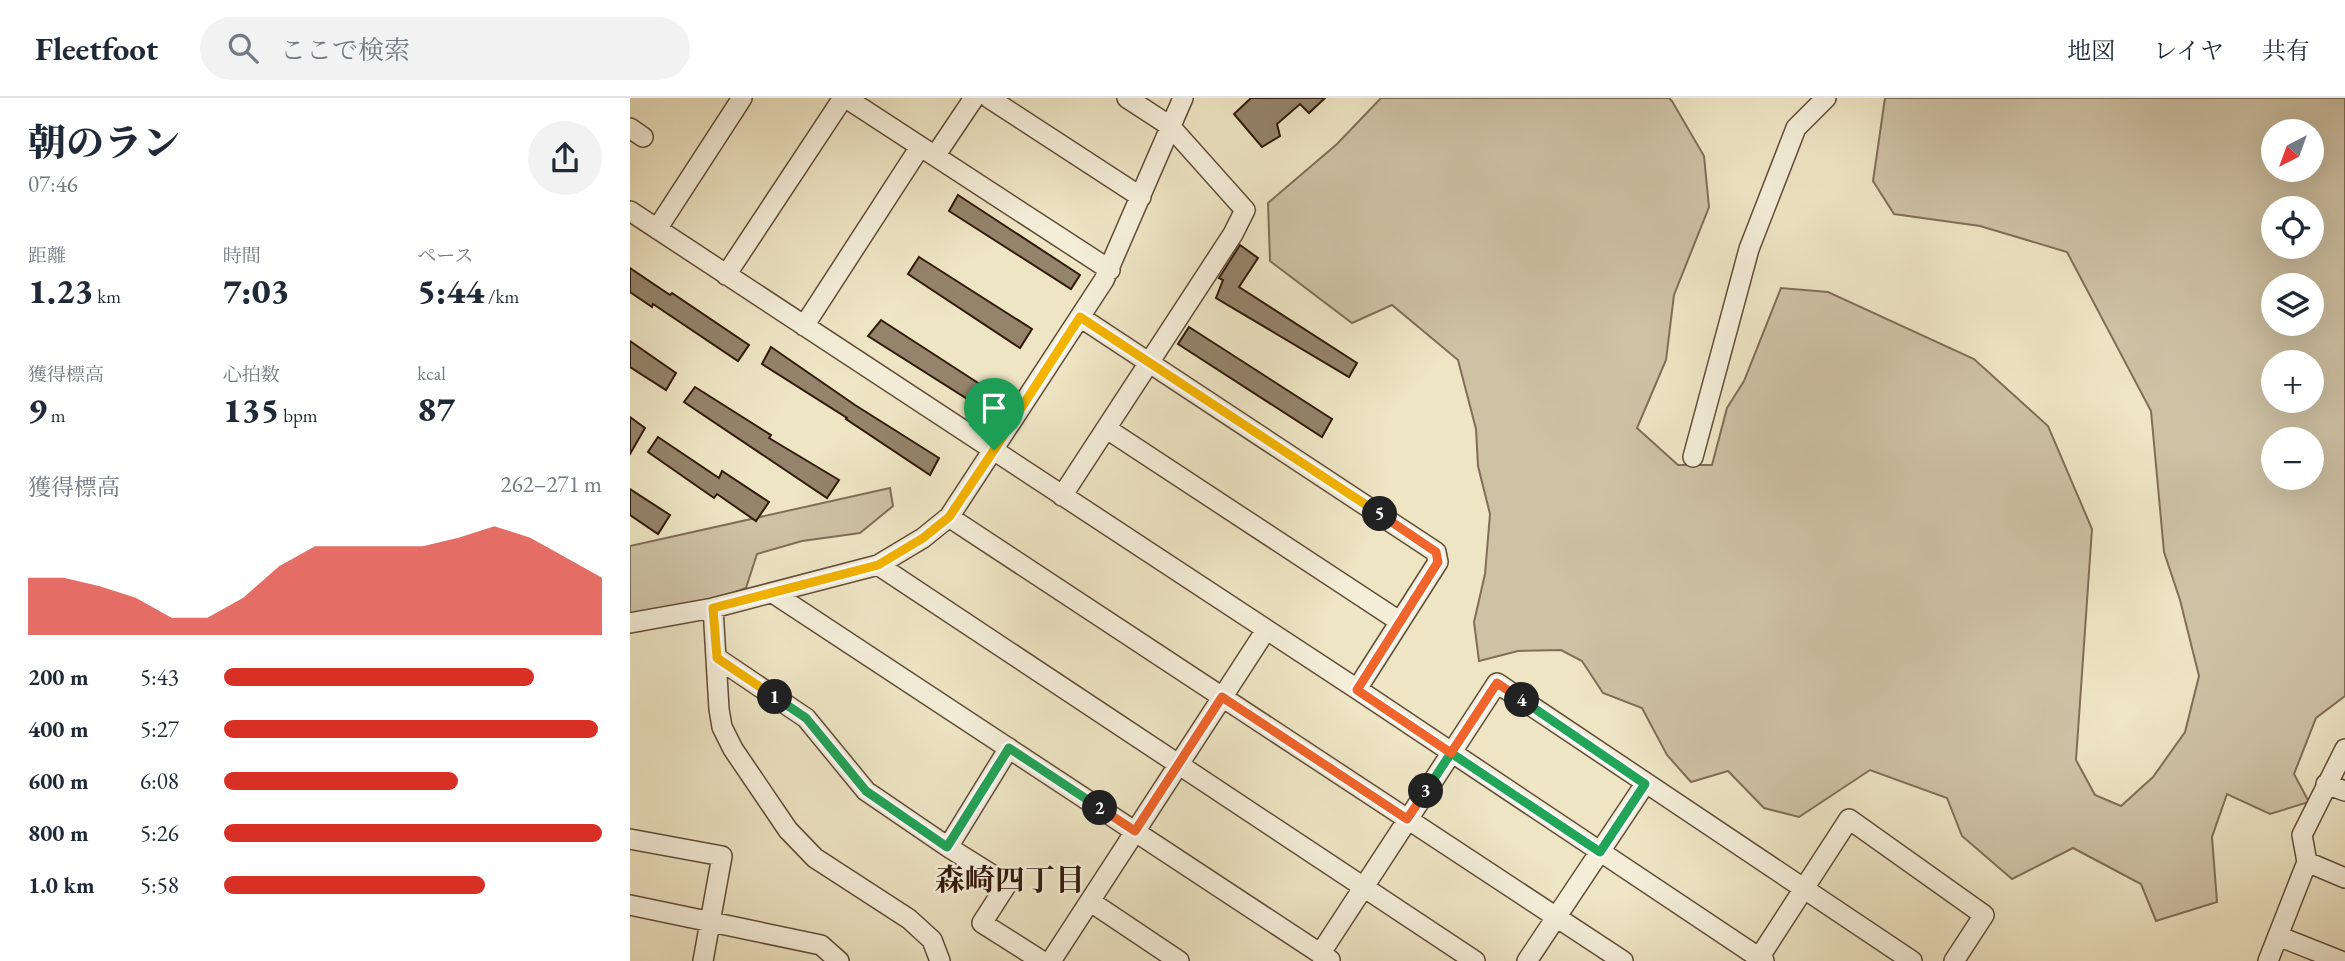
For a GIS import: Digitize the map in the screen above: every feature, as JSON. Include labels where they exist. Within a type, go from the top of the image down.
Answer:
[{"type":"street","points":[[657,229],[742,98]]},
{"type":"street","points":[[726,275],[845,98],[1110,270]]},
{"type":"street","points":[[804,326],[928,151],[974,98]]},
{"type":"street","points":[[989,98],[1141,197]]},
{"type":"street","points":[[1062,496],[1151,363],[1233,234],[1245,210],[1170,126],[1127,98]]},
{"type":"street","points":[[630,623],[713,608],[878,565],[923,538],[949,517],[1110,270],[1182,98]]},
{"type":"street","points":[[1693,457],[1749,249],[1796,128],[1826,98]]},
{"type":"street","points":[[630,211],[1357,690],[1760,960],[1849,819],[1984,915],[1954,961]]},
{"type":"street","points":[[1080,317],[1436,552],[1438,562],[1357,690]]},
{"type":"street","points":[[1107,429],[1399,621]]},
{"type":"street","points":[[949,517],[1623,961]]},
{"type":"street","points":[[878,565],[1475,961]]},
{"type":"street","points":[[774,593],[1326,957],[1363,887],[1497,683],[1912,961]]},
{"type":"street","points":[[713,608],[722,727],[733,749],[788,830],[815,858],[909,919],[932,940],[940,961]]},
{"type":"street","points":[[1051,961],[1266,630]]},
{"type":"street","points":[[717,658],[806,718],[866,791],[947,847],[1007,884],[982,923],[1042,961]]},
{"type":"street","points":[[947,847],[1009,748]]},
{"type":"street","points":[[2268,961],[2306,862],[2302,835],[2345,748]]},
{"type":"street","points":[[1527,961],[1645,784]]},
{"type":"street","points":[[2326,784],[2345,791]]},
{"type":"street","points":[[630,839],[722,856],[703,961]]},
{"type":"street","points":[[2306,862],[2345,878]]},
{"type":"street","points":[[1091,902],[1179,961]]},
{"type":"street","points":[[630,905],[821,945],[839,961]]},
{"type":"street","points":[[2278,936],[2341,961]]},
{"type":"shaded area","points":[[1381,98],[1669,98],[1704,156],[1709,207],[1674,295],[1666,360],[1637,428],[1678,465],[1712,465],[1727,408],[1744,381],[1781,288],[1828,292],[1974,359],[2048,426],[2092,529],[2076,760],[2095,795],[2121,806],[2153,777],[2185,732],[2199,676],[2180,600],[2164,552],[2151,411],[2067,252],[1980,226],[1894,214],[1873,181],[1885,98],[2345,98],[2345,696],[2316,718],[2294,774],[2309,802],[2270,814],[2227,794],[2212,837],[2217,902],[2156,921],[2141,884],[2073,848],[2012,879],[1962,836],[1947,798],[1870,770],[1799,817],[1764,808],[1728,771],[1691,782],[1667,755],[1642,708],[1603,693],[1582,661],[1561,650],[1518,651],[1479,661],[1474,622],[1485,574],[1490,514],[1478,466],[1476,429],[1458,360],[1392,305],[1352,323],[1270,261],[1268,203],[1337,144]]},
{"type":"shaded area","points":[[890,488],[893,506],[860,533],[802,541],[757,554],[746,588],[703,604],[630,614],[630,546]]},
{"type":"building","points":[[1251,98],[1325,98],[1309,113],[1300,104],[1277,124],[1280,136],[1262,147],[1234,114]]},
{"type":"building","points":[[958,195],[1080,275],[1071,289],[949,211]]},
{"type":"building","points":[[1240,245],[1258,258],[1239,287],[1357,363],[1349,377],[1216,298],[1223,280],[1219,278]]},
{"type":"building","points":[[919,257],[1032,329],[1020,348],[908,274]]},
{"type":"building","points":[[630,268],[749,345],[738,361],[653,304],[652,307],[630,292]]},
{"type":"building","points":[[881,320],[989,390],[980,407],[868,336]]},
{"type":"building","points":[[1189,327],[1332,419],[1322,437],[1178,344]]},
{"type":"building","points":[[630,341],[676,373],[666,390],[630,367]]},
{"type":"building","points":[[771,347],[939,458],[930,475],[762,364]]},
{"type":"building","points":[[695,387],[771,435],[769,438],[839,480],[827,498],[684,402]]},
{"type":"building","points":[[630,417],[645,428],[630,454]]},
{"type":"building","points":[[658,437],[719,478],[722,471],[769,502],[756,521],[717,494],[714,498],[648,452]]},
{"type":"building","points":[[630,489],[670,515],[658,534],[630,515]]},
{"type":"district","name":"森崎四丁目","points":[[1010,880]]},
{"type":"route","points":[[994,450],[949,517],[923,538],[878,565],[713,608],[717,658],[806,718],[866,791],[947,847],[1009,748],[1135,831],[1222,697],[1407,819],[1451,753],[1600,852],[1645,784],[1497,683],[1451,753],[1357,690],[1438,562],[1436,552],[1080,317],[994,450]]}]
